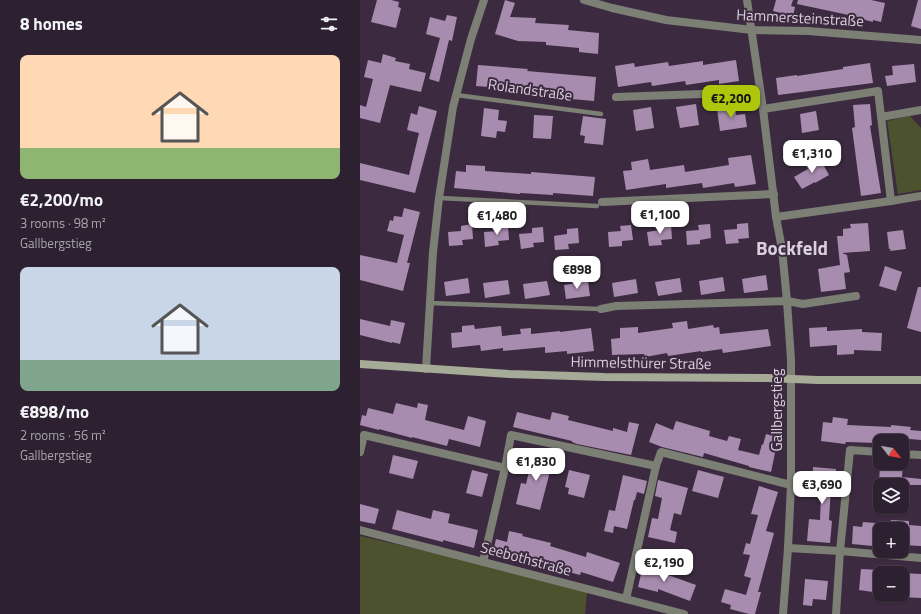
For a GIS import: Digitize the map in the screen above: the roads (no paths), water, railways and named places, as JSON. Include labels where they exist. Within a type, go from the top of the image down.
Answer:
[{"type":"street","points":[[426,368],[433,252],[439,198],[453,107],[473,32],[484,0]]},
{"type":"street","name":"Hammersteinstraße","points":[[584,0],[658,19],[752,30],[808,31],[921,40]]},
{"type":"street","name":"Gallbergstieg","points":[[747,0],[788,301],[791,379],[791,485],[784,614]]},
{"type":"street","points":[[762,109],[878,91],[891,201]]},
{"type":"street","points":[[616,97],[760,92]]},
{"type":"street","points":[[881,117],[921,110]]},
{"type":"street","points":[[599,204],[774,194]]},
{"type":"street","points":[[776,217],[921,196]]},
{"type":"street","points":[[601,309],[616,306],[788,301],[803,304],[856,296]]},
{"type":"street","name":"Himmelsthürer Straße","points":[[360,364],[517,374],[604,377],[921,380]]},
{"type":"street","points":[[360,452],[364,435],[505,468]]},
{"type":"street","points":[[482,562],[505,468],[511,435],[656,466]]},
{"type":"street","points":[[836,614],[840,551],[850,450],[873,452]]},
{"type":"street","points":[[626,599],[656,466],[662,452],[791,485]]},
{"type":"street","points":[[909,454],[921,455]]},
{"type":"street","name":"Seebothstraße","points":[[360,530],[626,599],[652,610],[684,614]]},
{"type":"street","points":[[788,548],[921,558]]},
{"type":"lane","name":"Rolandstraße","points":[[456,94],[601,114]]},
{"type":"lane","points":[[439,198],[599,204]]},
{"type":"lane","points":[[430,303],[601,309]]},
{"type":"district","name":"Bockfeld","points":[[792,248]]}]
